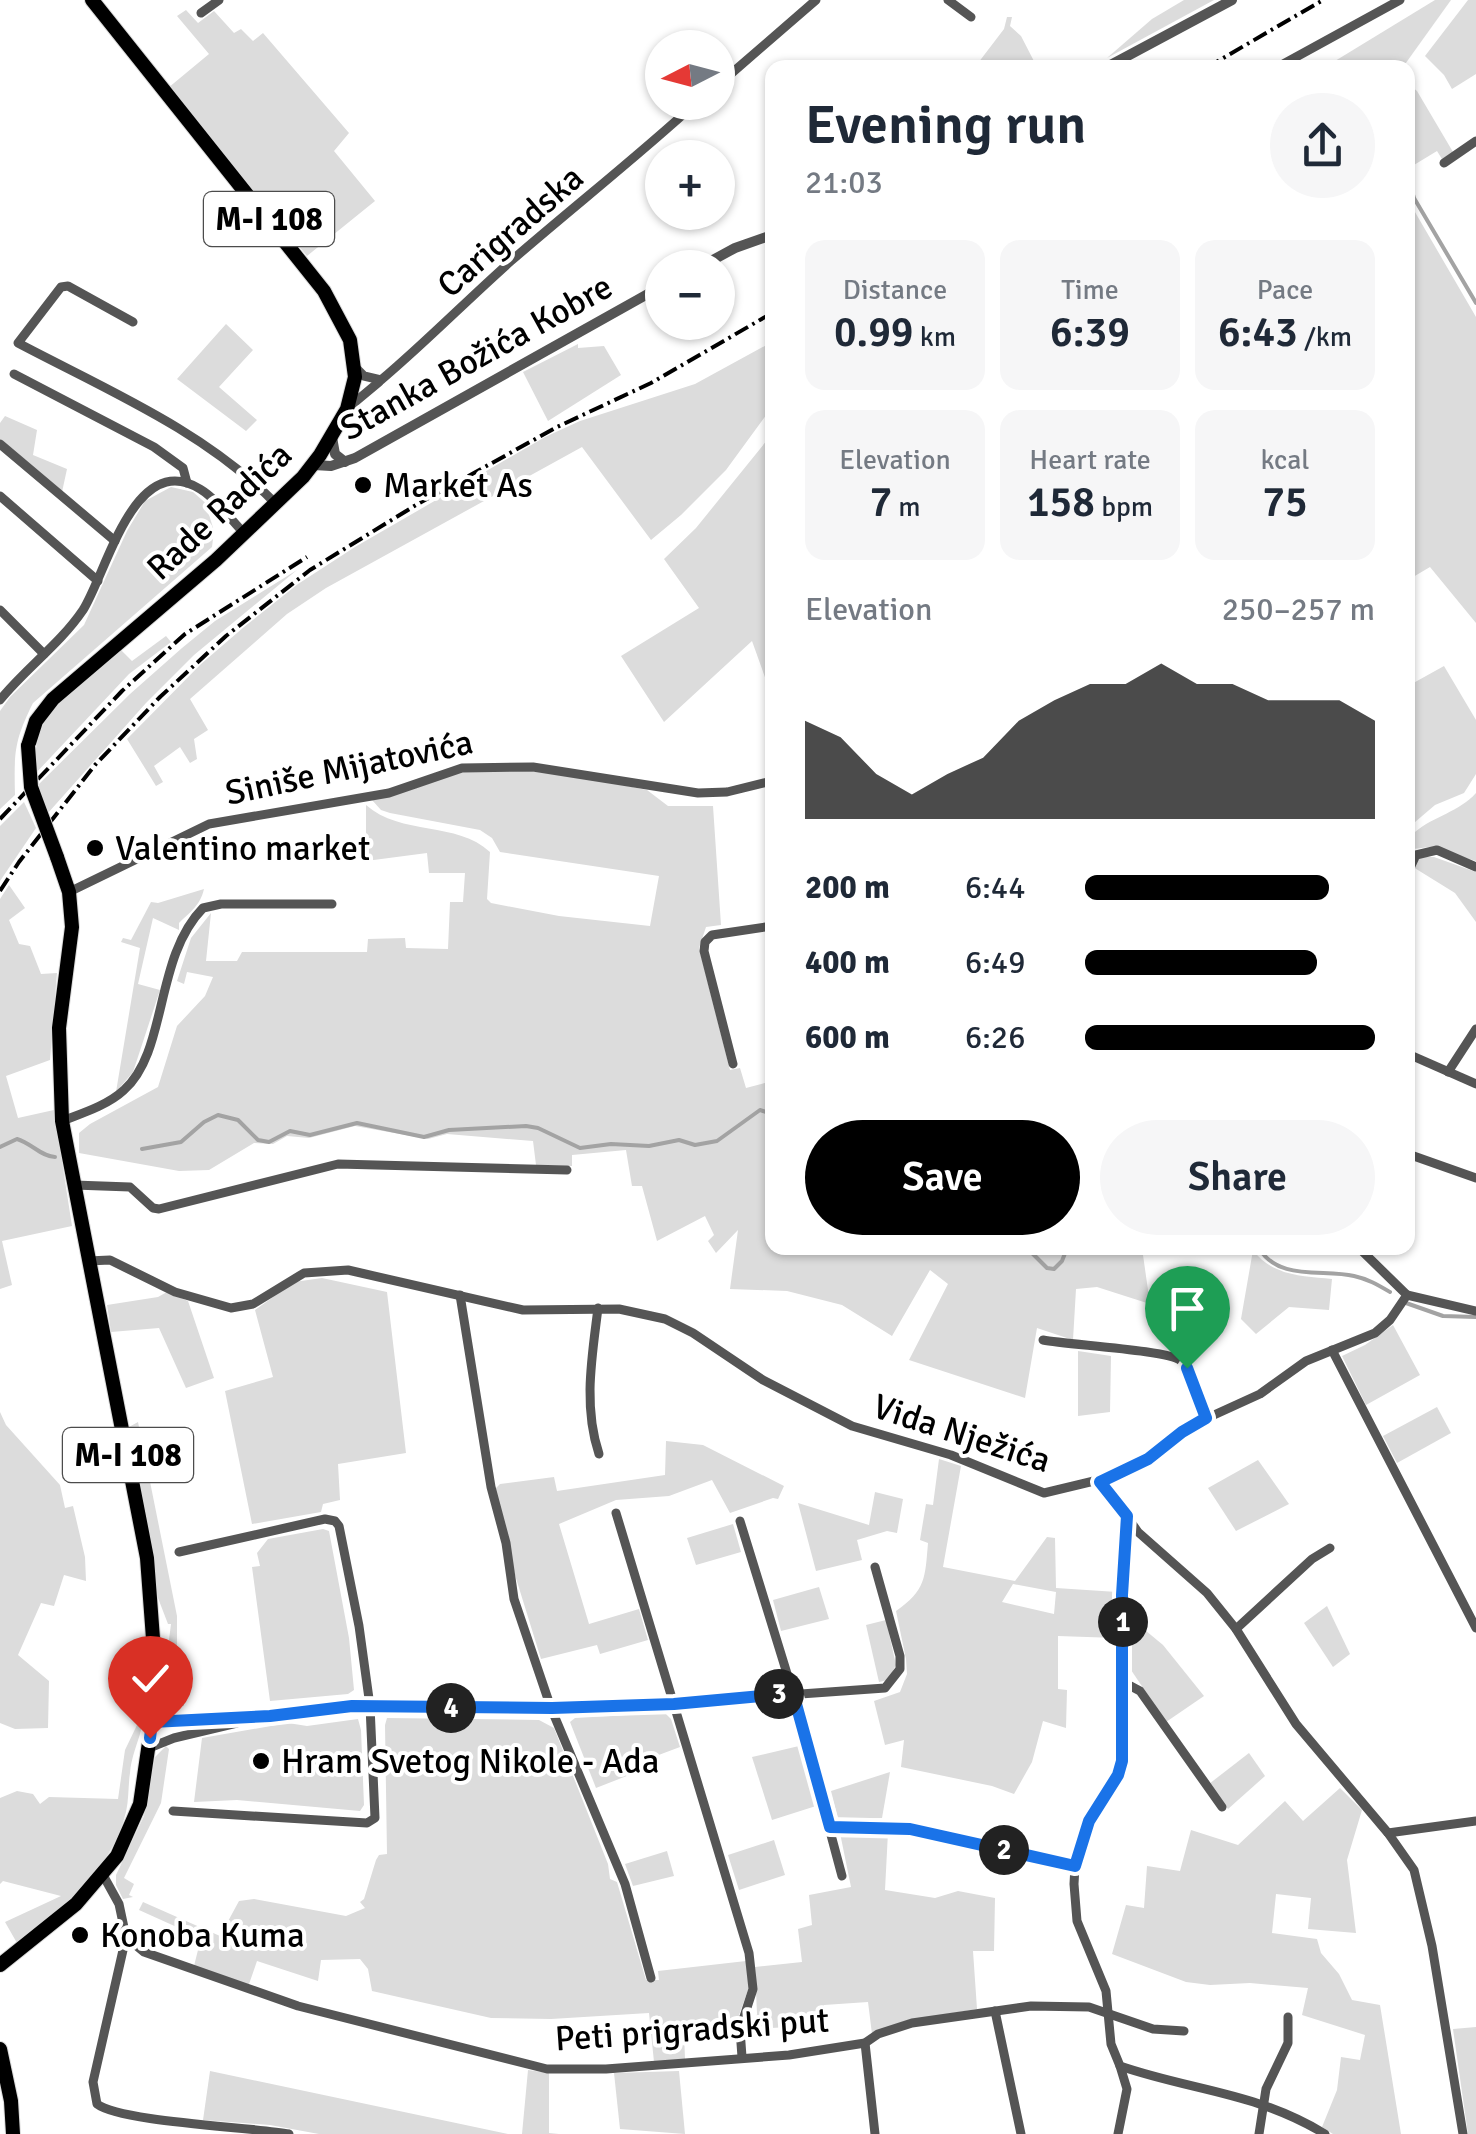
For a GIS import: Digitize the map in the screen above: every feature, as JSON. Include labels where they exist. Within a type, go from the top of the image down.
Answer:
[{"type":"main road","name":"M-I 108","points":[[92,0],[324,290],[350,340],[355,367]]},
{"type":"main road","name":"Rade Radića","points":[[70,892],[31,787],[28,746],[36,721],[52,698],[244,533],[314,465],[346,409],[355,367]]},
{"type":"main road","name":"M-I 108","points":[[0,1965],[76,1904],[103,1875],[125,1842],[136,1816],[152,1722],[154,1652],[147,1558],[62,1121],[58,1058],[72,927],[70,892]]},
{"type":"main road","points":[[0,2048],[13,2134]]},
{"type":"street","points":[[201,14],[219,0]]},
{"type":"street","points":[[735,70],[816,0]]},
{"type":"street","points":[[948,0],[971,17]]},
{"type":"street","points":[[1120,60],[1232,0]]},
{"type":"street","points":[[1291,60],[1400,0]]},
{"type":"street","name":"Carigradska","points":[[346,409],[677,120]]},
{"type":"street","points":[[1444,163],[1476,140]]},
{"type":"street","points":[[730,250],[765,237]]},
{"type":"street","points":[[133,322],[68,286],[62,287],[18,343],[162,419],[240,470],[275,503]]},
{"type":"street","name":"Stanka Božića Kobre","points":[[314,465],[345,462],[645,295]]},
{"type":"street","points":[[355,367],[364,376],[381,380]]},
{"type":"street","points":[[14,374],[154,446],[183,468],[187,483]]},
{"type":"street","points":[[332,437],[335,454],[345,462]]},
{"type":"street","points":[[0,444],[115,541]]},
{"type":"street","points":[[0,700],[68,632],[144,494],[167,483],[187,483],[208,495],[244,533]]},
{"type":"street","points":[[0,496],[98,581]]},
{"type":"street","points":[[0,610],[44,654]]},
{"type":"street","name":"Siniše Mijatovića","points":[[70,892],[209,824],[389,793],[462,768],[533,767],[698,793],[727,792],[765,783]]},
{"type":"street","points":[[1415,856],[1432,850],[1476,867]]},
{"type":"street","points":[[62,1121],[112,1099],[132,1082],[152,1036],[178,944],[203,908],[221,904],[332,904]]},
{"type":"street","points":[[733,1064],[704,952],[705,942],[712,934],[765,927]]},
{"type":"street","points":[[1448,1072],[1476,1029]]},
{"type":"street","points":[[1415,1057],[1476,1084]]},
{"type":"street","points":[[1415,1156],[1476,1178]]},
{"type":"street","points":[[74,1186],[130,1188],[153,1208],[159,1208],[338,1164],[566,1170]]},
{"type":"street","points":[[1366,1255],[1406,1295],[1476,1311]]},
{"type":"street","name":"Vida Nježića","points":[[88,1260],[110,1260],[175,1292],[230,1308],[252,1304],[298,1275],[348,1270],[523,1310],[620,1309],[665,1319],[838,1420],[951,1455],[1034,1491],[1053,1493],[1100,1482],[1148,1459],[1182,1432],[1250,1399],[1306,1362],[1375,1333],[1390,1320],[1406,1295]]},
{"type":"street","points":[[460,1295],[490,1487],[506,1543],[512,1589],[552,1708],[624,1884],[651,1978]]},
{"type":"street","points":[[598,1308],[590,1392],[593,1434],[599,1454]]},
{"type":"street","points":[[1042,1340],[1176,1357],[1187,1368],[1206,1418]]},
{"type":"street","points":[[1332,1350],[1476,1628]]},
{"type":"street","points":[[1100,1482],[1138,1532],[1206,1593],[1236,1630],[1296,1724],[1410,1862],[1420,1886],[1463,2134]]},
{"type":"street","points":[[616,1512],[749,1954],[752,1989],[740,2029],[742,2057]]},
{"type":"street","points":[[1118,2134],[1128,2089],[1106,2012],[1102,1980],[1077,1921],[1075,1866],[1089,1821],[1121,1769],[1122,1595],[1127,1516]]},
{"type":"street","points":[[173,1811],[373,1822],[376,1772],[360,1626],[336,1521],[325,1520],[180,1552]]},
{"type":"street","points":[[740,1520],[793,1693],[842,1876]]},
{"type":"street","points":[[1236,1630],[1312,1559],[1330,1548]]},
{"type":"street","points":[[152,1722],[270,1716],[352,1706],[552,1708],[878,1690],[895,1679],[900,1656],[875,1566]]},
{"type":"street","points":[[1123,1682],[1140,1691],[1222,1807]]},
{"type":"street","points":[[149,1748],[174,1738],[270,1716]]},
{"type":"street","points":[[1388,1833],[1476,1820]]},
{"type":"street","points":[[830,1827],[910,1829],[1075,1866]]},
{"type":"street","points":[[103,1875],[119,1904],[126,1937],[93,2082],[97,2104],[125,2113],[289,2134]]},
{"type":"street","name":"Peti prigradski put","points":[[126,1937],[144,1952],[298,2006],[547,2069],[606,2069],[789,2055],[866,2043],[878,2034],[912,2023],[1058,2005],[1106,2012],[1153,2029],[1184,2030]]},
{"type":"street","points":[[994,2011],[1021,2134]]},
{"type":"street","points":[[1260,2134],[1262,2102],[1288,2043],[1288,2016]]},
{"type":"street","points":[[866,2043],[875,2134]]},
{"type":"street","points":[[1120,2066],[1262,2102],[1324,2134]]},
{"type":"shaded area","points":[[1184,0],[1214,0],[1107,58],[1152,19]]},
{"type":"shaded area","points":[[1435,0],[1451,0],[1408,60],[1337,60]]},
{"type":"shaded area","points":[[1468,0],[1476,0],[1476,74],[1452,89],[1425,56]]},
{"type":"shaded area","points":[[186,10],[198,23],[214,11],[234,33],[241,29],[253,41],[263,33],[349,133],[334,151],[375,201],[307,256],[168,88],[209,54],[177,16]]},
{"type":"shaded area","points":[[1007,17],[1012,17],[1010,26],[1021,36],[1033,60],[980,60],[1004,29]]},
{"type":"shaded area","points":[[1415,89],[1453,152],[1442,159],[1437,151],[1415,164]]},
{"type":"shaded area","points":[[1415,212],[1476,317],[1476,623],[1430,567],[1415,576]]},
{"type":"shaded area","points":[[226,324],[253,350],[219,387],[257,420],[246,431],[177,379]]},
{"type":"shaded area","points":[[578,344],[578,348],[604,346],[621,375],[548,421],[523,372]]},
{"type":"shaded area","points":[[765,346],[765,417],[726,470],[651,540],[582,447],[326,588],[287,614],[190,699],[208,730],[194,739],[197,759],[190,763],[180,747],[154,766],[163,782],[156,786],[127,739],[201,664],[298,584],[545,437],[580,421],[695,384]]},
{"type":"shaded area","points":[[5,416],[37,430],[33,455],[67,469],[62,492],[0,440],[0,423]]},
{"type":"shaded area","points":[[765,443],[765,677],[752,641],[664,722],[621,656],[699,608],[664,559],[696,528]]},
{"type":"shaded area","points":[[171,487],[193,492],[209,506],[214,531],[212,547],[33,703],[16,748],[15,795],[0,809],[0,711],[84,625],[145,501]]},
{"type":"shaded area","points":[[297,570],[194,655],[48,813],[38,785],[130,694],[215,621]]},
{"type":"shaded area","points":[[166,636],[171,642],[129,674],[35,774],[41,732],[59,700],[119,648],[132,661]]},
{"type":"shaded area","points":[[1444,666],[1476,720],[1476,774],[1464,793],[1435,805],[1415,822],[1415,682]]},
{"type":"shaded area","points":[[462,772],[563,773],[647,790],[668,806],[713,806],[721,925],[706,927],[699,948],[730,1070],[740,1068],[746,1088],[765,1083],[765,1255],[1143,1255],[1150,1304],[1097,1287],[1076,1289],[1073,1340],[1037,1328],[1025,1398],[909,1360],[948,1284],[930,1270],[892,1336],[842,1305],[787,1291],[730,1289],[738,1230],[716,1253],[708,1241],[714,1235],[705,1216],[657,1241],[642,1186],[632,1186],[626,1150],[572,1155],[572,1166],[536,1165],[533,1141],[447,1134],[428,1139],[355,1126],[309,1138],[287,1136],[273,1144],[254,1143],[209,1170],[179,1171],[79,1153],[79,1133],[158,1087],[177,1026],[205,996],[213,977],[187,972],[184,984],[177,981],[191,938],[211,913],[206,961],[237,961],[242,952],[367,952],[368,939],[405,938],[406,948],[448,949],[450,902],[463,902],[465,873],[429,873],[427,853],[366,861],[366,805],[396,821],[462,836],[490,852],[487,899],[491,903],[559,916],[650,926],[659,876],[500,852],[492,838],[480,830],[390,813],[372,800]]},
{"type":"shaded area","points":[[1476,793],[1476,861],[1429,847],[1415,849],[1415,832]]},
{"type":"shaded area","points":[[24,802],[36,828],[0,881],[0,826]]},
{"type":"shaded area","points":[[1418,857],[1434,857],[1476,872],[1476,922],[1455,893],[1415,868]]},
{"type":"shaded area","points":[[9,885],[25,908],[9,920],[19,944],[30,946],[41,974],[57,973],[50,1060],[6,1076],[18,1118],[54,1110],[72,1226],[2,1241],[12,1285],[0,1289],[0,899]]},
{"type":"shaded area","points":[[204,889],[197,904],[179,923],[179,930],[153,918],[138,984],[160,990],[133,1072],[116,1092],[140,948],[121,942],[123,938],[131,940],[151,902]]},
{"type":"shaded area","points":[[1252,1255],[1278,1270],[1332,1279],[1329,1310],[1289,1307],[1256,1334],[1241,1319]]},
{"type":"shaded area","points":[[322,1278],[387,1292],[406,1453],[338,1464],[340,1500],[323,1504],[321,1512],[252,1524],[225,1391],[273,1377],[255,1310],[294,1282]]},
{"type":"shaded area","points":[[167,1292],[188,1301],[214,1378],[186,1388],[159,1328],[111,1332],[107,1305]]},
{"type":"shaded area","points":[[1393,1325],[1420,1375],[1366,1405],[1342,1356]]},
{"type":"shaded area","points":[[1078,1351],[1111,1356],[1110,1412],[1078,1416]]},
{"type":"shaded area","points":[[1437,1407],[1451,1433],[1397,1463],[1383,1436]]},
{"type":"shaded area","points":[[0,1412],[6,1425],[60,1485],[65,1508],[73,1506],[85,1557],[86,1581],[64,1575],[54,1606],[41,1603],[18,1655],[49,1681],[48,1728],[15,1729],[0,1723]]},
{"type":"shaded area","points":[[138,1422],[177,1616],[177,1668],[184,1675],[184,1706],[168,1704],[162,1695],[171,1624],[158,1598],[129,1427]]},
{"type":"shaded area","points":[[666,1441],[703,1445],[784,1486],[778,1499],[730,1513],[712,1480],[669,1496],[616,1500],[559,1524],[589,1624],[639,1609],[648,1640],[600,1654],[597,1645],[541,1659],[515,1575],[495,1489],[500,1484],[554,1477],[557,1491],[665,1475]]},
{"type":"shaded area","points":[[939,1459],[961,1466],[943,1567],[1015,1581],[1047,1537],[1055,1538],[1056,1588],[1117,1592],[1116,1638],[1058,1636],[1058,1689],[1067,1690],[1066,1728],[1043,1721],[1032,1762],[1014,1794],[901,1767],[904,1740],[885,1745],[874,1701],[900,1692],[907,1674],[896,1611],[922,1582],[928,1543],[920,1540],[926,1504],[933,1505]],"holes":[[[1013,1584],[1056,1592],[1054,1614],[1002,1602]]]},
{"type":"shaded area","points":[[1258,1460],[1289,1504],[1236,1531],[1208,1488]]},
{"type":"shaded area","points":[[875,1492],[903,1499],[897,1533],[887,1531],[857,1540],[862,1560],[816,1571],[798,1503],[869,1525]]},
{"type":"shaded area","points":[[733,1524],[741,1552],[696,1565],[687,1538]]},
{"type":"shaded area","points":[[329,1531],[349,1638],[354,1690],[348,1694],[270,1701],[252,1567],[260,1566],[257,1553],[268,1539]]},
{"type":"shaded area","points":[[819,1587],[829,1619],[781,1631],[773,1600]]},
{"type":"shaded area","points":[[1327,1606],[1350,1654],[1333,1667],[1304,1623]]},
{"type":"shaded area","points":[[1128,1616],[1163,1645],[1204,1696],[1166,1722],[1129,1667]]},
{"type":"shaded area","points":[[886,1620],[896,1665],[888,1680],[879,1682],[866,1625]]},
{"type":"shaded area","points":[[665,1713],[671,1719],[680,1747],[640,1762],[642,1770],[596,1788],[570,1722],[575,1718]]},
{"type":"shaded area","points":[[387,1718],[539,1720],[554,1728],[608,1864],[610,1879],[617,1882],[646,1980],[659,1980],[658,1971],[746,1961],[749,1987],[733,2032],[684,2032],[685,2059],[654,2062],[649,2013],[491,2018],[372,1991],[368,1969],[360,1959],[321,1960],[318,1981],[257,1961],[248,1987],[194,1966],[201,1938],[139,1910],[143,1902],[220,1936],[239,1901],[254,1899],[346,1916],[365,1908],[360,1902],[376,1860],[387,1854]]},
{"type":"shaded area","points":[[358,1719],[364,1805],[360,1811],[237,1800],[194,1802],[202,1738],[288,1723],[307,1726]]},
{"type":"shaded area","points":[[137,1725],[142,1727],[131,1767],[126,1812],[110,1852],[67,1902],[17,1943],[5,1922],[61,1896],[3,1881],[0,1884],[0,1798],[17,1791],[33,1794],[40,1804],[49,1797],[118,1799],[125,1750]]},
{"type":"shaded area","points":[[166,1746],[169,1749],[161,1803],[124,1878],[134,1884],[129,1895],[133,1897],[123,1899],[116,1875],[144,1816],[155,1757]]},
{"type":"shaded area","points":[[799,1746],[816,1806],[772,1820],[752,1757]]},
{"type":"shaded area","points":[[1249,1753],[1265,1776],[1228,1809],[1209,1784]]},
{"type":"shaded area","points":[[890,1772],[882,1818],[838,1818],[831,1791]]},
{"type":"shaded area","points":[[1340,1788],[1362,1810],[1347,1860],[1356,1933],[1308,1929],[1311,1898],[1276,1894],[1272,1933],[1317,1939],[1321,1953],[1339,1974],[1352,2000],[1380,2005],[1401,2134],[1333,2134],[1322,2127],[1337,2090],[1341,2057],[1360,2060],[1365,2035],[1302,2015],[1308,1988],[1186,1982],[1112,1954],[1126,1905],[1144,1908],[1147,1866],[1180,1871],[1191,1830],[1238,1845],[1285,1801],[1303,1821]]},
{"type":"shaded area","points":[[888,1832],[885,1890],[935,1898],[958,1891],[995,1898],[994,1951],[973,1951],[977,2009],[905,2021],[872,2034],[868,2002],[824,2005],[825,2025],[753,2029],[757,2014],[755,1967],[802,1962],[798,1929],[812,1925],[809,1895],[851,1887],[840,1833]]},
{"type":"shaded area","points":[[774,1840],[785,1875],[739,1890],[728,1855]]},
{"type":"shaded area","points":[[667,1851],[674,1876],[633,1886],[625,1864]]},
{"type":"shaded area","points":[[1476,2027],[1476,2134],[1468,2134],[1453,2029]]},
{"type":"shaded area","points":[[528,2070],[549,2073],[549,2133],[559,2134],[522,2134]]},
{"type":"shaded area","points":[[210,2071],[508,2134],[319,2134],[270,2125],[203,2120]]},
{"type":"shaded area","points":[[679,2071],[685,2134],[620,2129],[614,2073]]},
{"type":"waterway","points":[[1415,200],[1476,303]]},
{"type":"waterway","points":[[142,1149],[181,1142],[218,1115],[238,1120],[258,1140],[269,1142],[290,1131],[310,1135],[357,1123],[424,1137],[449,1130],[526,1126],[580,1148],[717,1141],[760,1110],[765,1112]]},
{"type":"waterway","points":[[0,1147],[17,1139],[55,1157]]},
{"type":"waterway","points":[[1034,1255],[1047,1268],[1054,1269],[1064,1255]]},
{"type":"waterway","points":[[1265,1255],[1289,1270],[1354,1276],[1390,1292]]},
{"type":"waterway","points":[[1406,1303],[1443,1316],[1476,1317]]},
{"type":"railway","points":[[1220,60],[1323,0]]},
{"type":"railway","points":[[0,891],[95,765],[160,697],[226,636],[310,570],[416,505],[557,427],[651,383],[765,317]]},
{"type":"railway","points":[[0,819],[122,691],[185,634],[307,557]]},
{"type":"place","name":"Market As","points":[[363,485]]},
{"type":"place","name":"Valentino market","points":[[95,848]]},
{"type":"place","name":"Hram Svetog Nikole - Ada","points":[[261,1761]]},
{"type":"place","name":"Konoba Kuma","points":[[80,1935]]},
{"type":"route","points":[[150,1738],[152,1722],[199,1722],[352,1706],[552,1708],[674,1704],[793,1693],[830,1827],[910,1829],[1075,1866],[1089,1821],[1118,1775],[1122,1761],[1122,1595],[1127,1516],[1100,1482],[1148,1459],[1206,1418],[1187,1368]]}]
